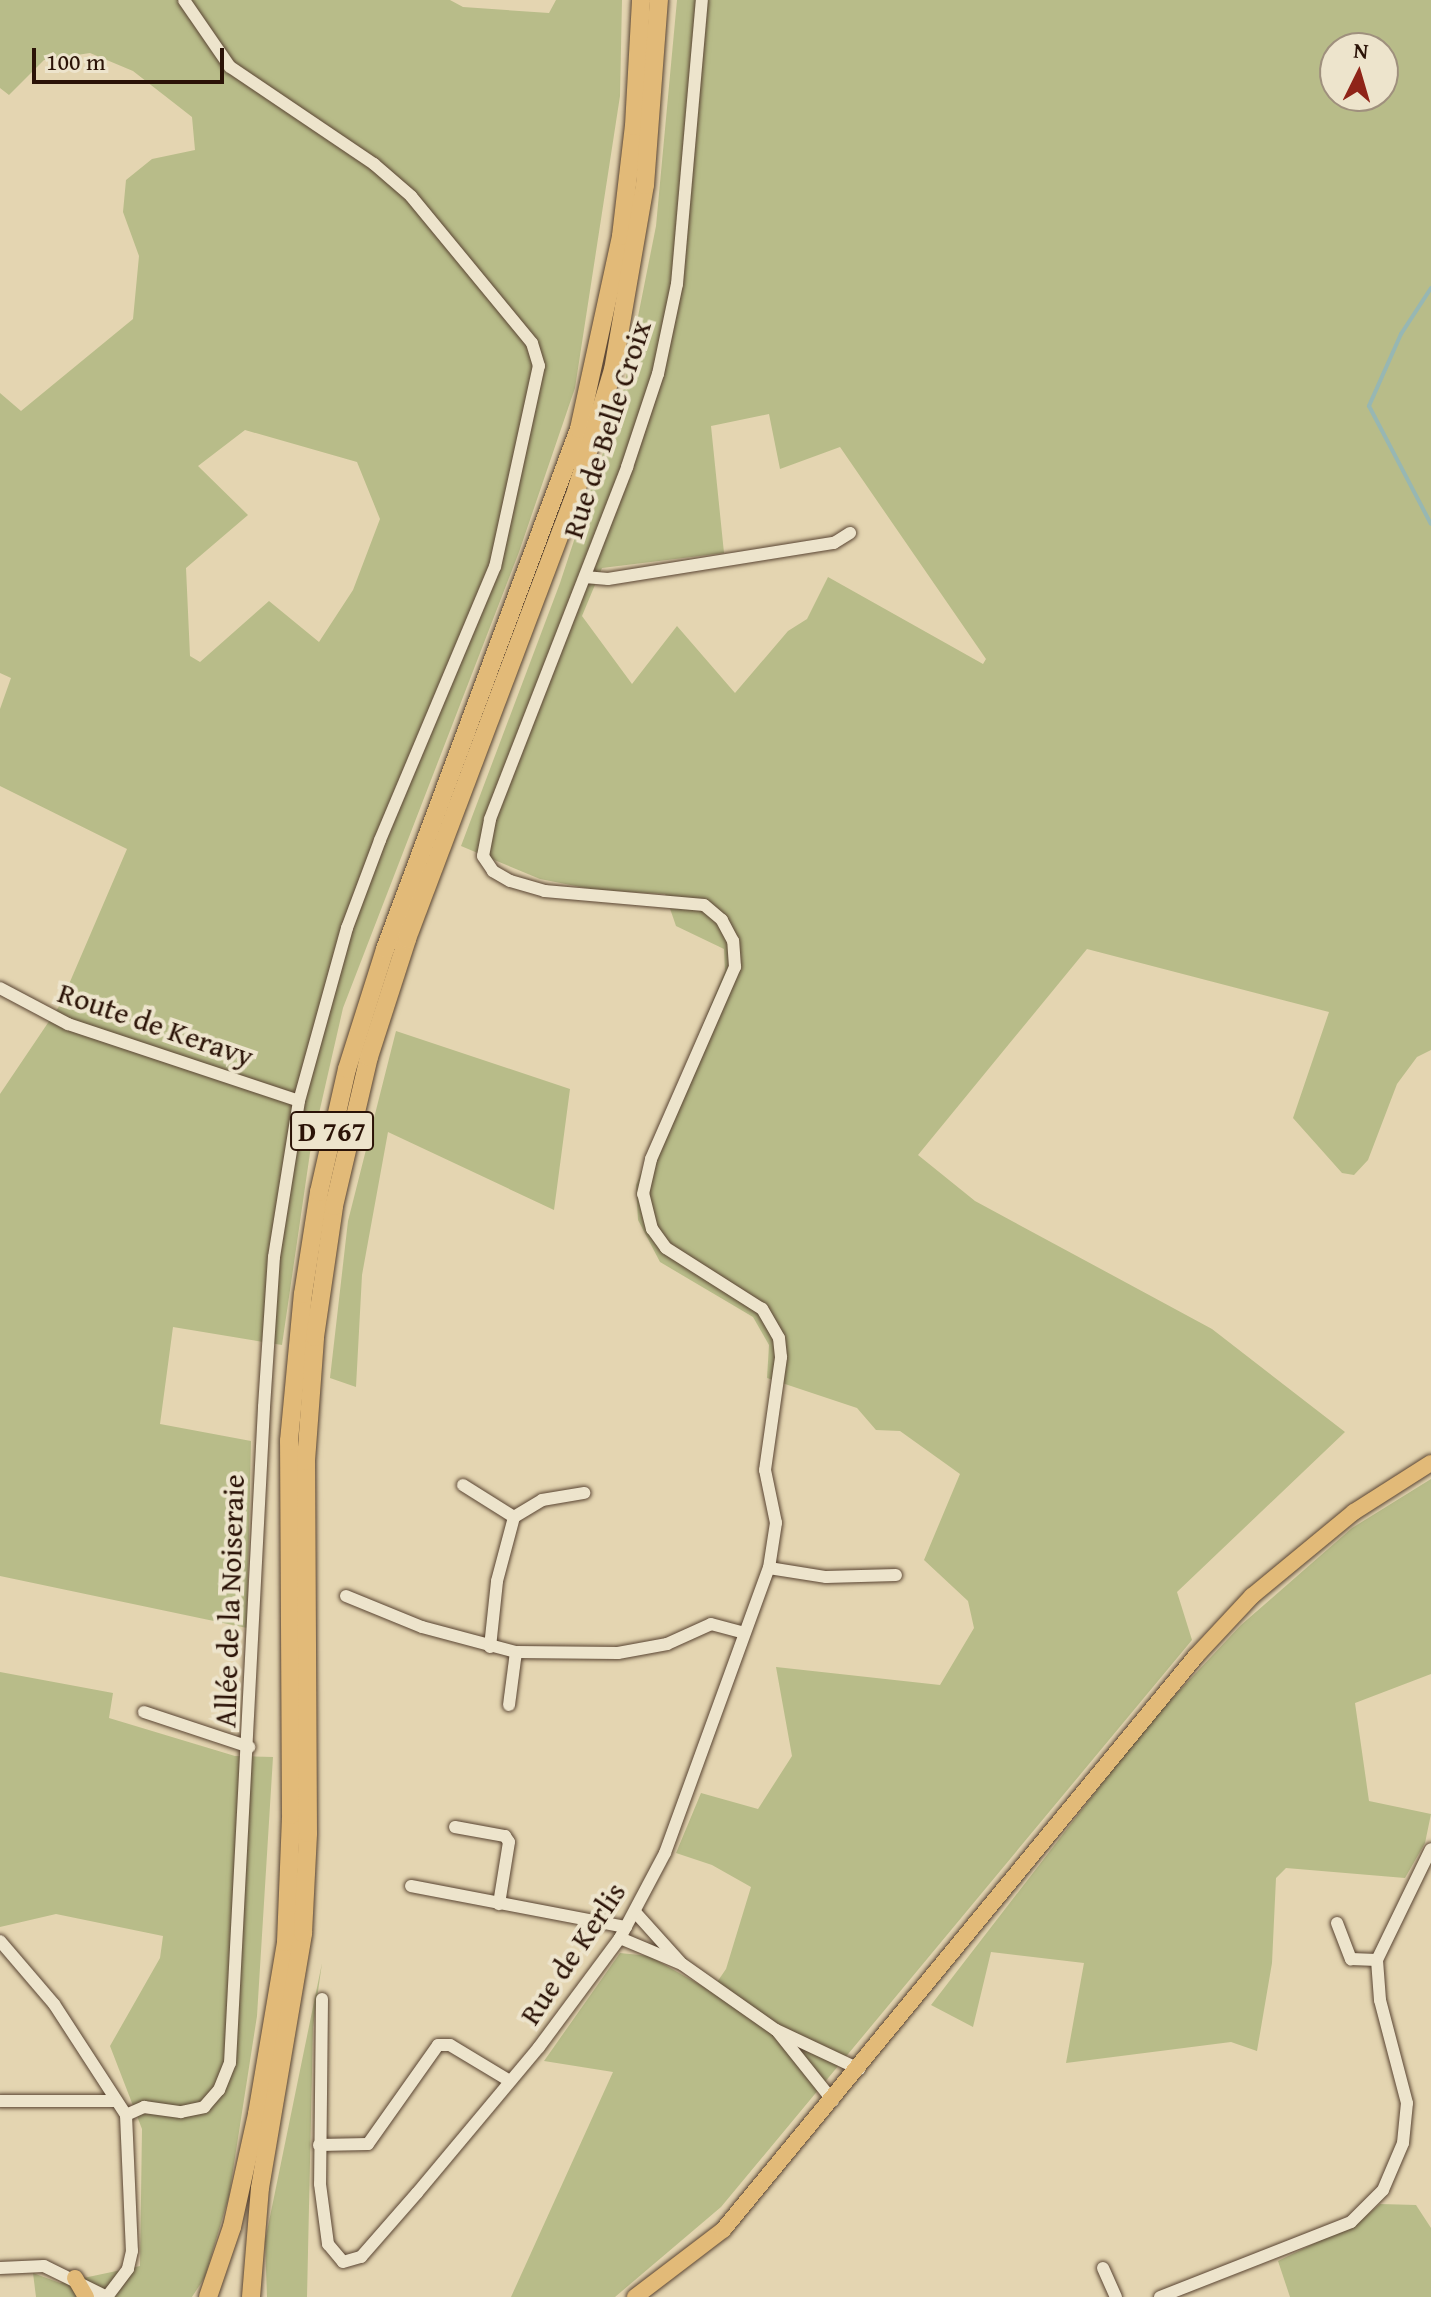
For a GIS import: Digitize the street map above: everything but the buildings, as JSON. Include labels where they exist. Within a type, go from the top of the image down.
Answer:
[{"type":"highway","name":"D 767","points":[[208,2297],[232,2227],[254,2129],[286,1942],[291,1815],[289,1441],[301,1308],[319,1192],[347,1069],[385,949],[579,429],[621,236],[634,126],[641,0]]},
{"type":"highway","name":"D 767","points":[[251,2297],[260,2188],[303,1933],[308,1833],[306,1461],[326,1252],[379,1022],[574,498],[613,370],[645,185],[659,0]]},
{"type":"main road","points":[[635,2297],[723,2230],[833,2101],[1214,1636],[1307,1547],[1431,1463]]},
{"type":"main road","points":[[75,2278],[86,2297]]},
{"type":"street","name":"Allée de la Noiseraie","points":[[126,2115],[144,2107],[181,2112],[204,2107],[219,2090],[230,2063],[273,1272],[299,1101],[321,1014],[380,840],[495,567],[539,366],[532,343],[411,196],[374,164],[230,67],[184,0]]},
{"type":"street","name":"Rue de Belle Croix","points":[[483,856],[490,819],[585,577],[658,374],[674,299],[702,0]]},
{"type":"street","points":[[585,577],[608,579],[834,543],[850,533]]},
{"type":"street","name":"Rue de Kerlis","points":[[319,2145],[328,2244],[343,2262],[361,2257],[510,2081],[635,1912],[696,1775],[769,1568],[776,1523],[765,1470],[781,1357],[779,1338],[762,1309],[666,1248],[652,1229],[643,1194],[651,1159],[735,967],[733,941],[722,920],[704,905],[545,891],[510,881],[493,871],[483,856]]},
{"type":"street","name":"Route de Keravy","points":[[0,988],[68,1024],[299,1101]]},
{"type":"street","points":[[463,1485],[514,1517]]},
{"type":"street","points":[[490,1647],[497,1581],[514,1517],[542,1500],[584,1493]]},
{"type":"street","points":[[769,1568],[826,1577],[896,1575]]},
{"type":"street","points":[[346,1596],[422,1627],[516,1652],[618,1653],[667,1644],[711,1624],[744,1633]]},
{"type":"street","points":[[509,1705],[516,1652]]},
{"type":"street","points":[[144,1712],[249,1747]]},
{"type":"street","points":[[455,1827],[505,1836],[509,1842],[499,1904]]},
{"type":"street","points":[[1160,2297],[1351,2222],[1383,2190],[1403,2143],[1407,2103],[1380,2000],[1377,1960],[1431,1849]]},
{"type":"street","points":[[411,1886],[623,1932],[682,1964],[776,2030],[859,2069]]},
{"type":"street","points":[[635,1912],[682,1964]]},
{"type":"street","points":[[1337,1923],[1351,1959],[1377,1960]]},
{"type":"street","points":[[0,1941],[54,2004],[126,2115],[132,2251],[128,2269],[107,2297],[75,2278],[44,2266],[0,2268]]},
{"type":"street","points":[[322,1999],[319,2145],[368,2144],[438,2045],[450,2045],[510,2081]]},
{"type":"street","points":[[776,2030],[833,2101]]},
{"type":"street","points":[[0,2101],[115,2101]]},
{"type":"street","points":[[1103,2268],[1116,2297]]},
{"type":"green space","points":[[0,0],[450,0],[463,7],[549,13],[556,0],[622,0],[620,96],[575,388],[519,552],[343,1008],[310,1153],[282,1345],[173,1327],[160,1424],[251,1441],[247,1628],[0,1576],[0,1094],[60,1005],[127,849],[0,786],[0,709],[11,678],[0,673],[0,393],[21,411],[133,319],[139,256],[123,212],[126,180],[152,159],[195,150],[192,117],[133,71],[90,53],[44,60],[9,95],[0,88]],"holes":[[[245,430],[357,462],[380,519],[353,590],[319,642],[269,601],[200,662],[190,656],[186,568],[248,515],[198,466]]]},
{"type":"green space","points":[[677,0],[1431,0],[1431,1050],[1417,1057],[1397,1084],[1368,1160],[1354,1175],[1342,1173],[1293,1118],[1329,1012],[1087,949],[918,1155],[975,1201],[1212,1329],[1345,1432],[1177,1592],[1192,1640],[721,2207],[615,2297],[511,2297],[613,2072],[544,2061],[620,1953],[649,1956],[711,1991],[726,1969],[751,1887],[712,1865],[676,1853],[701,1793],[758,1809],[792,1756],[776,1667],[940,1685],[974,1628],[968,1601],[924,1560],[960,1474],[900,1431],[876,1430],[857,1408],[767,1378],[769,1345],[753,1317],[660,1262],[638,1220],[636,1185],[725,971],[724,949],[676,926],[665,894],[596,890],[540,879],[461,846],[560,583],[623,392],[656,226]],"holes":[[[769,414],[780,469],[840,447],[986,659],[983,664],[828,577],[807,619],[788,631],[735,693],[677,626],[632,684],[582,616],[602,568],[724,553],[711,426]]]},
{"type":"green space","points":[[396,1031],[570,1089],[554,1210],[388,1132],[362,1275],[356,1387],[330,1378],[348,1221]]},
{"type":"green space","points":[[1431,1479],[1431,1674],[1355,1703],[1369,1801],[1431,1814],[1425,1843],[1405,1878],[1286,1868],[1276,1878],[1272,1963],[1257,2051],[1231,2042],[1066,2063],[1084,1963],[991,1952],[973,2027],[931,2005],[1148,1724],[1241,1625],[1352,1528]]},
{"type":"green space","points":[[0,1672],[113,1693],[109,1718],[235,1756],[273,1757],[257,2016],[229,2196],[205,2277],[192,2297],[36,2297],[33,2273],[60,2283],[140,2266],[142,2129],[110,2046],[160,1958],[163,1936],[56,1914],[0,1927]]},
{"type":"green space","points":[[322,1963],[313,2027],[307,2297],[267,2297],[265,2241]]},
{"type":"green space","points":[[1380,2204],[1416,2205],[1431,2228],[1431,2297],[1290,2297],[1278,2261],[1360,2221]]},
{"type":"waterway","points":[[1431,288],[1401,334],[1369,406],[1431,524]]}]
